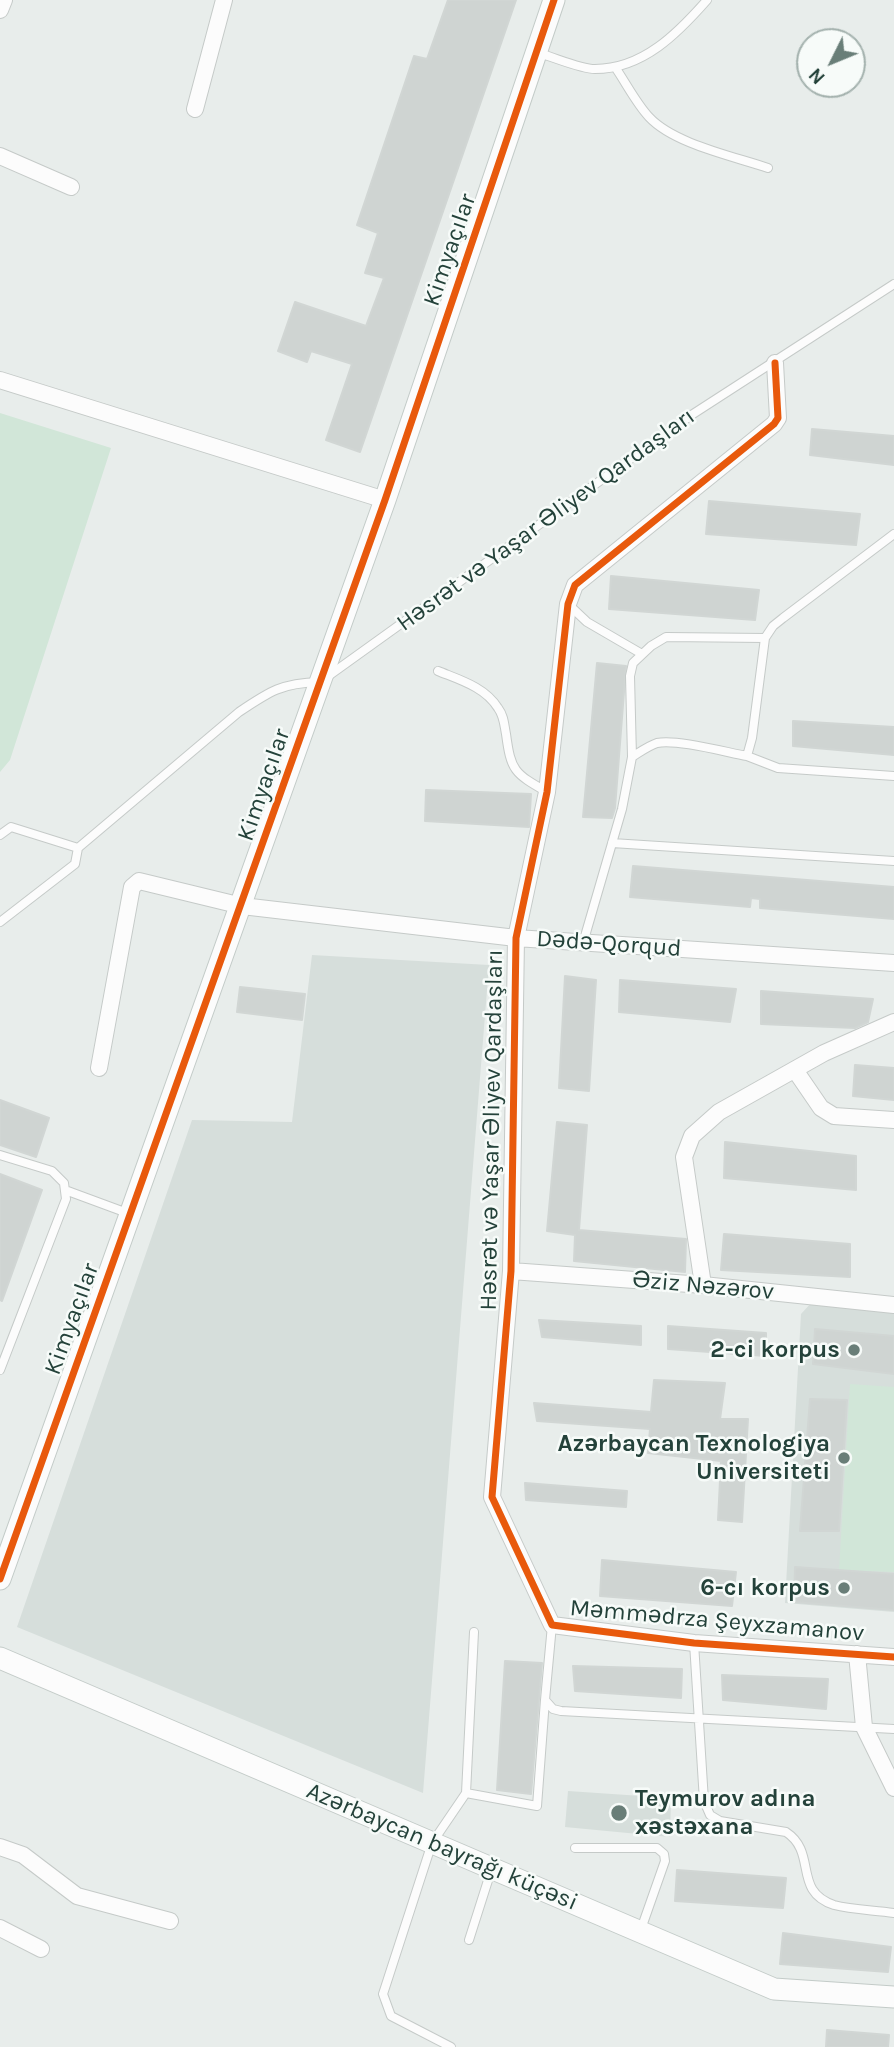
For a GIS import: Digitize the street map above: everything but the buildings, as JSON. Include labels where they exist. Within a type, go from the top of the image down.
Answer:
[{"type":"street","points":[[0,10],[4,0]]},
{"type":"street","points":[[195,109],[224,0]]},
{"type":"street","name":"Kimyaçılar","points":[[0,1579],[385,500],[555,0]]},
{"type":"street","points":[[0,156],[71,187]]},
{"type":"street","name":"Həsrət və Yaşar Əliyev Qardaşları","points":[[492,1497],[511,1270],[516,938],[547,792],[568,604],[575,585],[774,424],[778,418],[775,363]]},
{"type":"street","points":[[0,380],[385,500]]},
{"type":"street","name":"Dədə-Qorqud","points":[[99,1068],[132,887],[139,881],[242,906],[516,938],[894,962]]},
{"type":"street","points":[[703,1285],[684,1157],[692,1136],[719,1112],[824,1053],[894,1022]]},
{"type":"street","points":[[795,1070],[821,1108],[834,1116],[894,1120]]},
{"type":"street","name":"Əziz Nəzərov","points":[[511,1270],[703,1285],[894,1305]]},
{"type":"street","name":"Məmmədrza Şeyxzamanov","points":[[492,1497],[552,1625],[694,1643],[894,1657]]},
{"type":"street","points":[[857,1654],[864,1727],[894,1788]]},
{"type":"street","name":"Azərbaycan bayrağı küçəsi","points":[[0,1658],[774,1989],[894,1997]]},
{"type":"street","points":[[0,1847],[23,1855],[77,1896],[170,1920]]},
{"type":"street","points":[[0,1928],[41,1949]]},
{"type":"lane","points":[[537,52],[593,70],[639,61],[663,44],[708,0]]},
{"type":"lane","points":[[615,67],[649,117],[666,131],[768,168]]},
{"type":"lane","name":"Həsrət və Yaşar Əliyev Qardaşları","points":[[320,682],[694,414],[894,284]]},
{"type":"lane","points":[[747,756],[752,738],[765,638],[773,626],[894,534]]},
{"type":"lane","points":[[568,604],[587,622],[642,654]]},
{"type":"lane","points":[[583,943],[622,809],[632,757],[630,676],[633,663],[666,637],[765,638]]},
{"type":"lane","points":[[438,671],[474,685],[497,705],[503,717],[510,764],[527,781],[547,792]]},
{"type":"lane","points":[[0,922],[75,864],[78,848],[239,712],[264,695],[293,682],[320,682]]},
{"type":"lane","points":[[632,757],[659,743],[672,743],[747,756],[778,768],[894,776]]},
{"type":"lane","points":[[0,835],[11,827],[78,848]]},
{"type":"lane","points":[[612,843],[894,861]]},
{"type":"lane","points":[[0,1155],[52,1171],[64,1183],[66,1199],[0,1370]]},
{"type":"lane","points":[[65,1190],[130,1214]]},
{"type":"lane","points":[[466,1793],[537,1806],[552,1625]]},
{"type":"lane","points":[[451,2047],[391,2016],[383,1994],[432,1843],[466,1793],[474,1632]]},
{"type":"lane","points":[[694,1643],[704,1801],[710,1815],[720,1821],[786,1832],[795,1838],[803,1848],[808,1882],[820,1897],[834,1905],[894,1913]]},
{"type":"lane","points":[[545,1700],[553,1709],[561,1711],[894,1729]]},
{"type":"lane","points":[[575,1848],[657,1849],[664,1854],[665,1861],[640,1932]]},
{"type":"lane","points":[[468,1940],[492,1868]]},
{"type":"shaded area","points":[[312,955],[489,965],[423,1793],[17,1627],[192,1120],[292,1122]]},
{"type":"shaded area","name":"Azərbaycan Texnologiya Universiteti","points":[[812,1302],[894,1311],[894,1612],[785,1603],[801,1314]]},
{"type":"shaded area","name":"Teymurov adına xəstəxana","points":[[568,1791],[671,1798],[670,1837],[565,1827]]},
{"type":"green space","points":[[0,413],[111,448],[10,760],[0,772]]},
{"type":"green space","points":[[850,1384],[894,1387],[894,1572],[839,1570]]},
{"type":"cycle path","points":[[0,1579],[385,500],[554,0]]},
{"type":"cycle path","points":[[775,363],[778,418],[774,424],[575,585],[568,604],[547,792],[516,938],[511,1271],[492,1497],[552,1625],[694,1643],[894,1657]]},
{"type":"place","name":"2-ci korpus","points":[[854,1350]]},
{"type":"place","name":"Azərbaycan Texnologiya Universiteti","points":[[844,1458]]},
{"type":"place","name":"6-cı korpus","points":[[844,1588]]},
{"type":"place","name":"Teymurov adına xəstəxana","points":[[619,1813]]}]
